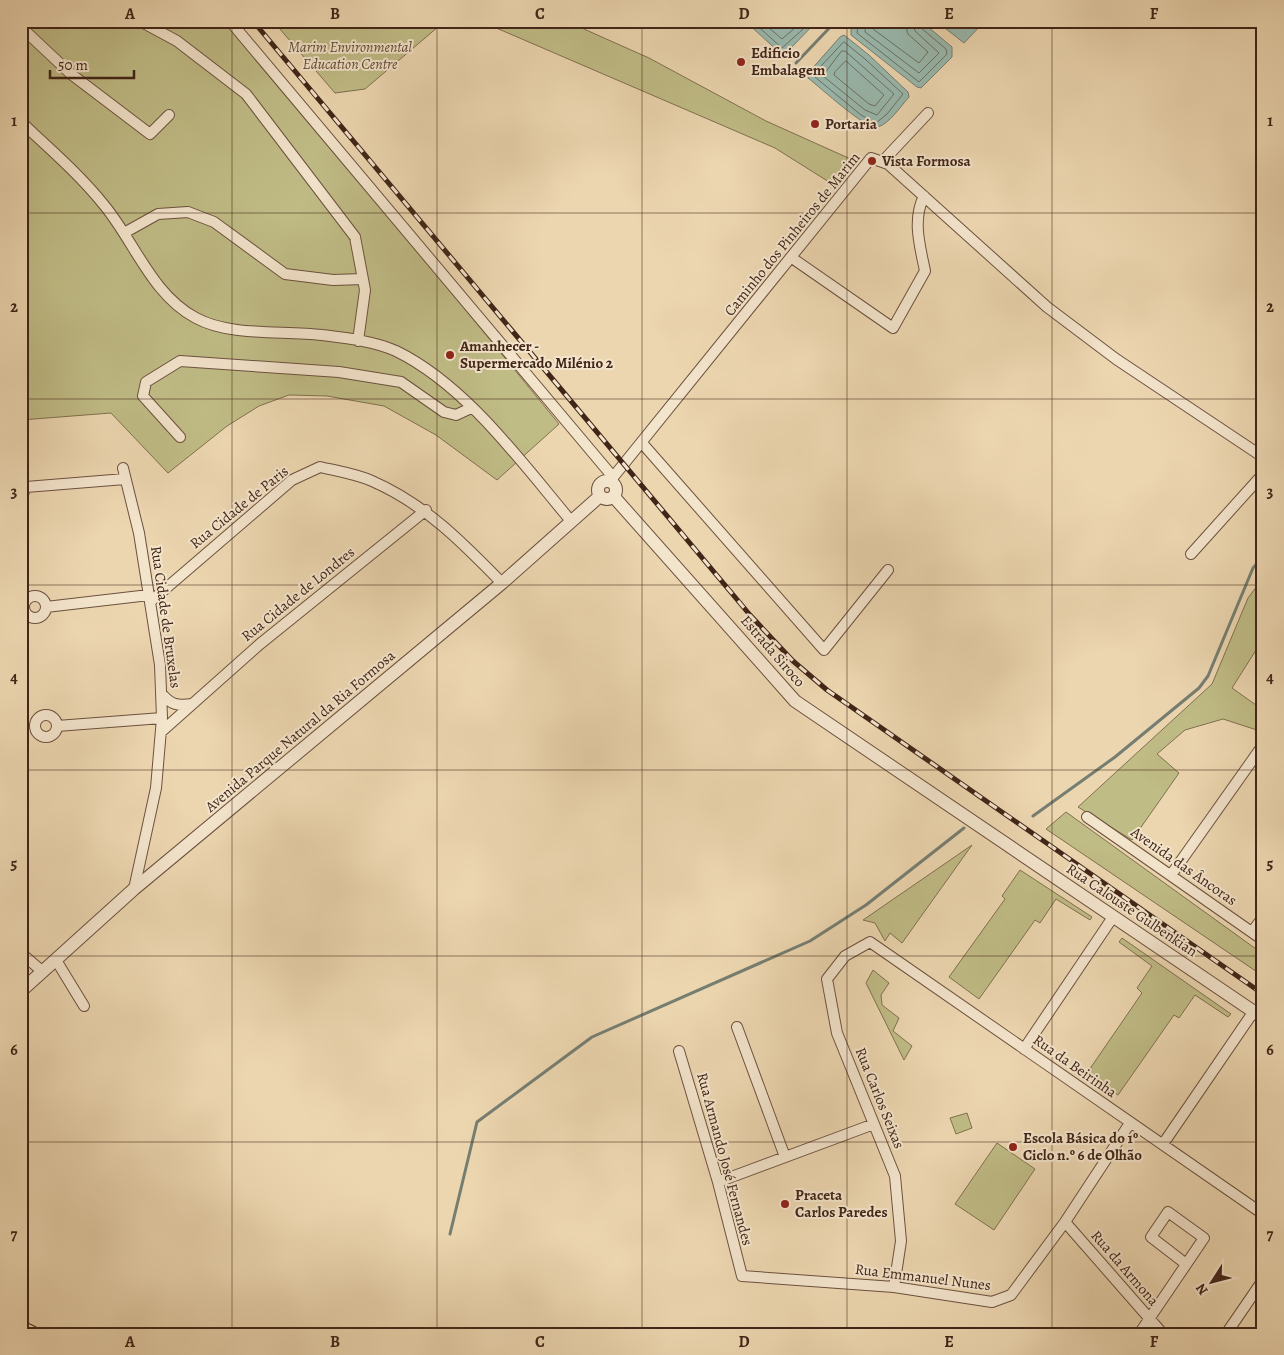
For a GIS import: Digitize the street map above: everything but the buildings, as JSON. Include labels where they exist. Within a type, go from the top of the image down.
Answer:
[{"type":"main road","points":[[21,1328],[32,1334]]},
{"type":"street","points":[[140,21],[178,41],[246,94],[355,237],[365,290],[358,341]]},
{"type":"street","points":[[230,21],[611,479],[617,490],[614,496],[608,500],[600,496],[598,491],[600,484],[611,479]]},
{"type":"street","points":[[21,27],[71,74],[150,134],[169,115]]},
{"type":"street","points":[[882,162],[928,113]]},
{"type":"street","points":[[21,122],[104,204],[141,262],[172,300],[195,318],[218,327],[320,335],[358,341],[395,351],[436,377],[471,408],[522,462],[572,521]]},
{"type":"street","name":"Caminho dos Pinheiros de Marim","points":[[611,479],[792,258],[871,158],[888,164],[1047,307],[1116,359],[1263,457]]},
{"type":"street","points":[[792,258],[893,328],[925,271],[918,240],[917,209],[924,196]]},
{"type":"street","points":[[124,233],[158,214],[188,212],[214,222],[285,274],[333,280],[363,279]]},
{"type":"street","points":[[180,437],[143,396],[146,382],[180,360],[339,372],[401,382],[444,412],[456,415],[471,408]]},
{"type":"street","points":[[642,443],[824,650],[888,570]]},
{"type":"street","name":"Rua Cidade de Paris","points":[[149,598],[292,480],[320,467],[372,481],[426,510],[464,544],[502,583]]},
{"type":"street","name":"Rua Cidade de Bruxelas","points":[[24,484],[124,473],[139,533],[160,665],[162,718],[156,788],[134,889]]},
{"type":"street","points":[[1191,554],[1263,474]]},
{"type":"street","points":[[21,498],[24,484]]},
{"type":"street","name":"Avenida Parque Natural da Ria Formosa","points":[[21,991],[134,889],[502,583],[600,496]]},
{"type":"street","name":"Estrada Siroco","points":[[614,496],[795,701],[984,828]]},
{"type":"street","name":"Rua Cidade de Londres","points":[[161,732],[260,644],[426,510]]},
{"type":"street","points":[[46,607],[149,598]]},
{"type":"street","points":[[161,693],[169,703],[178,706],[192,704]]},
{"type":"street","points":[[57,726],[162,718]]},
{"type":"street","points":[[1171,875],[1263,745]]},
{"type":"street","name":"Avenida das Âncoras","points":[[1087,817],[1263,940]]},
{"type":"street","name":"Rua Calouste Gulbenkian","points":[[984,828],[1258,1015]]},
{"type":"street","points":[[1024,1049],[1113,917]]},
{"type":"street","points":[[1252,932],[1263,917]]},
{"type":"street","name":"Rua da Beirinha","points":[[870,942],[1263,1214]]},
{"type":"street","name":"Rua Carlos Seixas","points":[[870,942],[845,956],[826,979],[837,1033],[895,1176],[901,1241],[894,1286]]},
{"type":"street","points":[[21,953],[43,972]]},
{"type":"street","points":[[56,960],[84,1006]]},
{"type":"street","points":[[1164,1144],[1258,1015]]},
{"type":"street","points":[[737,1027],[785,1157]]},
{"type":"street","name":"Rua Armando José Fernandes","points":[[680,1051],[718,1182],[742,1276]]},
{"type":"street","name":"Rua Emmanuel Nunes","points":[[742,1276],[894,1286],[992,1302],[1010,1295],[1064,1222],[1130,1123]]},
{"type":"street","points":[[718,1182],[874,1124]]},
{"type":"street","points":[[1139,1334],[1204,1238],[1168,1212],[1151,1237],[1186,1264]]},
{"type":"street","name":"Rua da Armona","points":[[1064,1222],[1163,1334]]},
{"type":"street","points":[[1226,1334],[1263,1280]]},
{"type":"green space","points":[[21,21],[229,21],[559,424],[497,480],[436,435],[384,406],[327,396],[289,395],[259,406],[227,426],[168,473],[111,413],[21,420]]},
{"type":"green space","name":"Marim Environmental Education Centre","points":[[273,21],[445,21],[365,89],[335,93]]},
{"type":"green space","points":[[480,21],[566,21],[649,58],[766,121],[855,161],[837,187],[775,148]]},
{"type":"green space","points":[[1263,578],[1263,639],[1232,688],[1263,710],[1263,732],[1223,719],[1185,730],[1157,754],[1179,773],[1132,840],[1078,807],[1212,684],[1248,598]]},
{"type":"green space","points":[[1066,812],[1263,954],[1263,976],[1046,829]]},
{"type":"green space","points":[[972,845],[902,943],[890,933],[885,941],[875,923],[863,920]]},
{"type":"green space","points":[[1020,870],[1092,917],[1090,920],[1056,899],[1040,923],[1035,920],[979,999],[949,977],[1005,899],[1002,896]]},
{"type":"green space","points":[[1122,938],[1231,1014],[1228,1017],[1195,995],[1179,1018],[1174,1015],[1118,1095],[1087,1073],[1142,993],[1137,988],[1152,966],[1119,942]]},
{"type":"green space","points":[[873,970],[889,983],[881,995],[882,1005],[899,1018],[893,1031],[912,1046],[904,1060],[866,983]]},
{"type":"green space","points":[[967,1113],[972,1128],[956,1134],[950,1118]]},
{"type":"green space","points":[[997,1143],[1035,1169],[994,1230],[955,1204]]},
{"type":"water","points":[[745,21],[817,21],[787,52],[780,53]]},
{"type":"water","points":[[856,21],[921,21],[952,47],[952,57],[921,88],[917,87],[851,35],[851,27]]},
{"type":"water","points":[[936,21],[985,21],[964,43]]},
{"type":"water","points":[[844,35],[869,55],[908,92],[909,97],[895,114],[878,127],[872,126],[854,116],[808,78],[810,71],[840,37]]},
{"type":"waterway","points":[[796,63],[836,21]]},
{"type":"waterway","points":[[1033,816],[1115,757],[1199,688],[1208,676],[1253,568],[1263,557]]},
{"type":"waterway","points":[[450,1234],[477,1122],[592,1037],[810,941],[866,905],[964,828]]},
{"type":"railway","points":[[253,21],[750,615],[793,661],[827,690],[1263,994]]},
{"type":"place","name":"Edificio Embalagem","points":[[741,62]]},
{"type":"place","name":"Portaria","points":[[815,124]]},
{"type":"place","name":"Vista Formosa","points":[[872,161]]},
{"type":"place","name":"Amanhecer - Supermercado Milénio 2","points":[[450,355]]},
{"type":"place","name":"Escola Básica do 1º Ciclo n.º 6 de Olhão","points":[[1013,1147]]},
{"type":"place","name":"Praceta Carlos Paredes","points":[[785,1204]]}]
